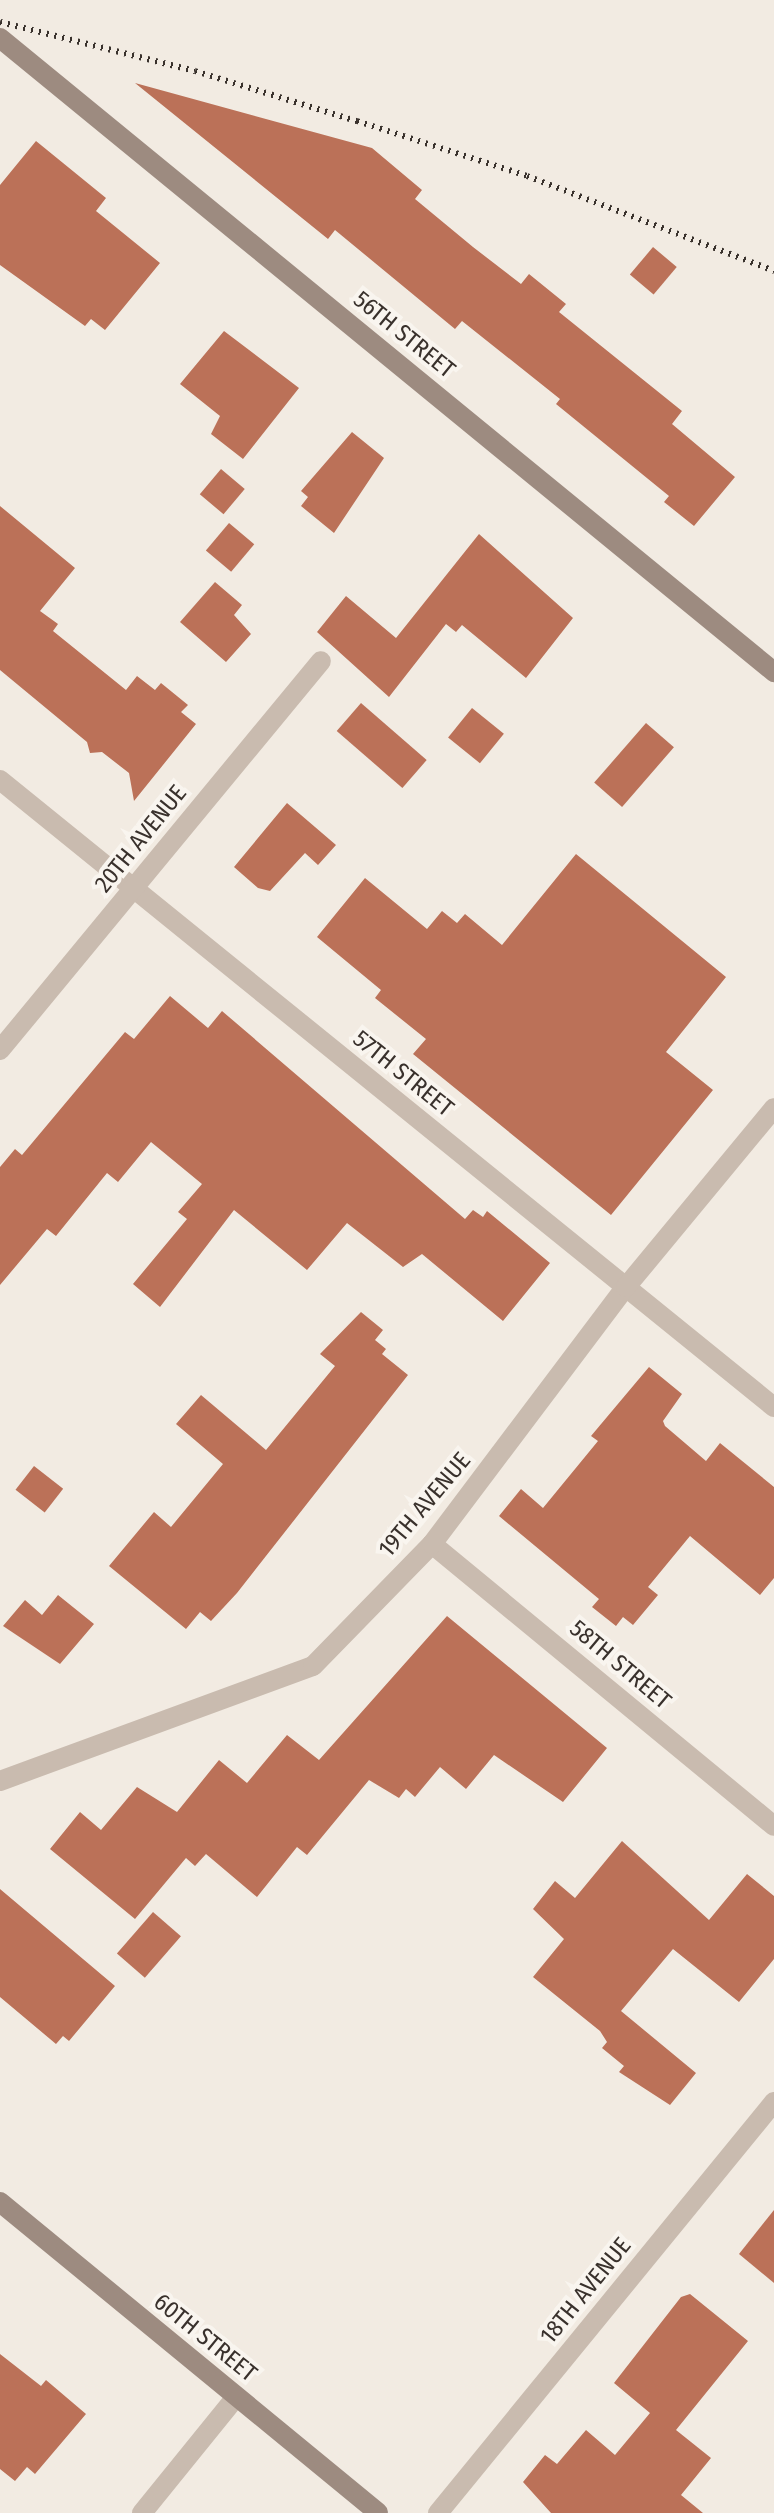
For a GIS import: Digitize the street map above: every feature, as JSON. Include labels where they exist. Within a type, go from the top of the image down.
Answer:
[{"type":"street","name":"56TH STREET","points":[[0,38],[774,672]]},
{"type":"street","name":"20TH AVENUE","points":[[0,1050],[321,661]]},
{"type":"street","name":"57TH STREET","points":[[0,780],[774,1407]]},
{"type":"street","name":"19TH AVENUE","points":[[0,1781],[313,1666],[432,1544],[626,1287],[774,1108]]},
{"type":"street","name":"58TH STREET","points":[[432,1544],[774,1826]]},
{"type":"street","name":"18TH AVENUE","points":[[438,2513],[774,2102]]},
{"type":"street","name":"60TH STREET","points":[[0,2202],[378,2513]]},
{"type":"street","points":[[142,2513],[236,2397]]},
{"type":"building","points":[[135,83],[372,148],[422,190],[415,199],[473,247],[521,284],[529,274],[566,304],[559,312],[682,411],[672,424],[735,477],[694,526],[664,502],[669,496],[556,404],[560,399],[462,321],[455,329],[335,230],[328,239]]},
{"type":"building","points":[[36,141],[106,198],[96,211],[160,263],[105,330],[91,319],[85,326],[0,265],[0,185]]},
{"type":"building","points":[[653,247],[677,267],[654,295],[630,275]]},
{"type":"building","points":[[224,331],[299,388],[243,459],[211,434],[220,416],[180,384]]},
{"type":"building","points":[[352,432],[384,458],[334,533],[301,506],[308,497],[301,491]]},
{"type":"building","points":[[221,469],[245,489],[224,514],[200,494]]},
{"type":"building","points":[[0,506],[75,568],[40,611],[58,624],[53,631],[126,690],[137,676],[155,690],[161,683],[188,705],[181,712],[196,724],[134,801],[129,773],[102,752],[90,753],[87,742],[0,670]]},
{"type":"building","points":[[229,523],[254,544],[231,572],[206,551]]},
{"type":"building","points":[[479,534],[573,618],[526,678],[462,625],[456,632],[446,624],[389,697],[317,632],[346,596],[396,638]]},
{"type":"building","points":[[215,582],[242,605],[234,615],[251,634],[226,662],[180,622]]},
{"type":"building","points":[[361,703],[427,760],[402,788],[337,731]]},
{"type":"building","points":[[472,708],[504,734],[480,763],[448,738]]},
{"type":"building","points":[[646,723],[674,747],[622,807],[594,783]]},
{"type":"building","points":[[287,803],[336,845],[318,865],[305,853],[270,891],[258,888],[234,867]]},
{"type":"building","points":[[576,854],[726,977],[666,1052],[713,1090],[611,1215],[413,1054],[426,1039],[375,998],[381,990],[317,937],[365,878],[427,929],[442,911],[457,923],[465,914],[502,945]]},
{"type":"building","points":[[170,996],[208,1028],[222,1011],[465,1219],[473,1210],[483,1217],[487,1211],[550,1263],[503,1321],[422,1254],[403,1267],[347,1223],[307,1270],[234,1210],[160,1307],[133,1284],[187,1219],[178,1212],[202,1184],[151,1142],[118,1182],[107,1173],[56,1236],[47,1229],[0,1285],[0,1167],[15,1149],[22,1155],[125,1032],[134,1039]]},
{"type":"building","points":[[361,1312],[383,1330],[375,1340],[386,1349],[382,1354],[408,1375],[237,1593],[211,1621],[200,1612],[186,1629],[109,1566],[154,1512],[171,1527],[223,1464],[176,1424],[201,1395],[266,1450],[335,1366],[320,1354]]},
{"type":"building","points":[[649,1367],[682,1394],[663,1421],[665,1426],[706,1461],[720,1443],[774,1487],[774,1578],[760,1595],[690,1536],[648,1587],[658,1595],[633,1625],[623,1617],[616,1626],[592,1607],[599,1599],[499,1516],[521,1489],[543,1508],[598,1441],[591,1436]]},
{"type":"building","points":[[34,1466],[63,1489],[45,1512],[16,1490]]},
{"type":"building","points":[[58,1595],[94,1624],[60,1664],[3,1626],[25,1600],[42,1615]]},
{"type":"building","points":[[447,1616],[607,1748],[563,1802],[494,1755],[466,1789],[440,1767],[415,1797],[406,1789],[399,1798],[369,1780],[307,1855],[297,1847],[257,1897],[206,1854],[195,1866],[186,1858],[135,1919],[50,1849],[80,1812],[101,1830],[137,1787],[177,1812],[219,1760],[247,1783],[287,1735],[319,1760]]},
{"type":"building","points":[[622,1841],[709,1920],[747,1874],[774,1896],[774,1959],[739,2002],[673,1949],[621,2011],[696,2073],[670,2105],[619,2072],[624,2066],[602,2048],[607,2042],[600,2031],[533,1977],[564,1939],[533,1909],[555,1881],[575,1898]]},
{"type":"building","points":[[0,1889],[115,1986],[69,2041],[63,2036],[56,2044],[0,1997]]},
{"type":"building","points":[[153,1912],[181,1936],[145,1978],[117,1954]]},
{"type":"building","points":[[774,2210],[774,2283],[739,2254]]},
{"type":"building","points":[[690,2294],[748,2341],[676,2430],[711,2458],[681,2495],[703,2513],[551,2513],[523,2482],[545,2455],[557,2464],[586,2430],[615,2455],[650,2413],[614,2383],[681,2297]]},
{"type":"building","points":[[0,2354],[41,2386],[46,2380],[86,2414],[35,2474],[27,2467],[15,2481],[0,2469]]},
{"type":"railway","points":[[0,22],[195,71],[357,121],[527,176],[774,271]]}]
